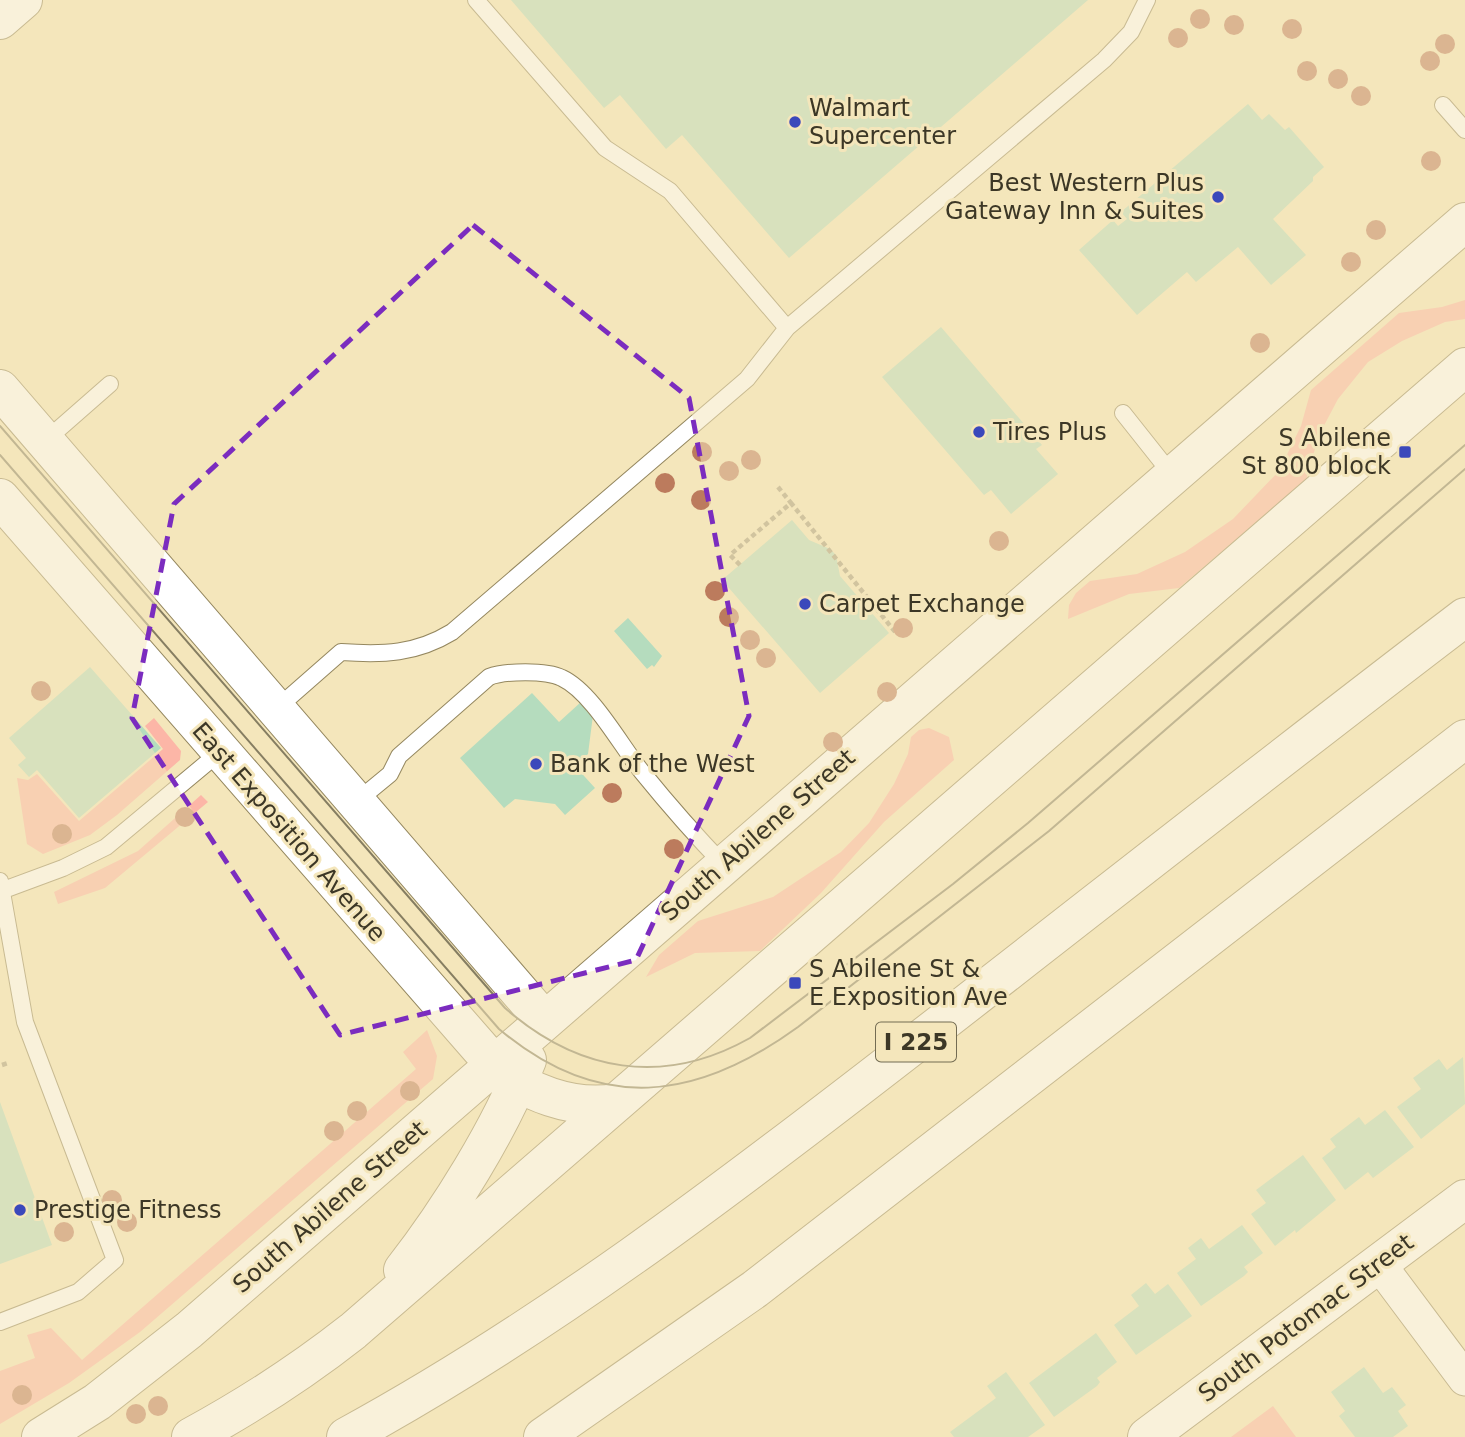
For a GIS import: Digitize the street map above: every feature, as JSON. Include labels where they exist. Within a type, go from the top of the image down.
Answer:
[{"type":"main road","points":[[0,20],[23,0]]},
{"type":"main road","name":"South Abilene Street","points":[[544,1020],[1465,222]]},
{"type":"main road","points":[[191,1437],[304,1369],[353,1331],[1465,367]]},
{"type":"main road","points":[[0,389],[544,1020],[506,1073],[443,1212],[409,1262],[353,1331]]},
{"type":"main road","name":"East Exposition Avenue","points":[[0,498],[220,752],[506,1073],[572,1104],[615,1103]]},
{"type":"main road","name":"I 225","points":[[346,1437],[509,1340],[690,1214],[1465,617]]},
{"type":"main road","points":[[542,1437],[766,1281],[1465,739]]},
{"type":"main road","name":"South Abilene Street","points":[[41,1437],[97,1402],[189,1330],[506,1073]]},
{"type":"main road","name":"South Potomac Street","points":[[1147,1437],[1465,1199]]},
{"type":"street","points":[[1378,1264],[1465,1379]]},
{"type":"lane","points":[[476,0],[605,148],[670,191],[787,328]]},
{"type":"lane","points":[[276,709],[341,652],[378,655],[405,652],[431,645],[452,632],[747,379],[787,328],[1104,60],[1131,32],[1147,0]]},
{"type":"lane","points":[[1443,105],[1465,130]]},
{"type":"lane","points":[[45,441],[110,384]]},
{"type":"lane","points":[[1123,413],[1172,476]]},
{"type":"lane","points":[[356,802],[390,774],[399,756],[489,677],[503,671],[560,676],[572,684],[591,705],[678,816],[724,865]]},
{"type":"lane","points":[[0,1322],[78,1292],[115,1260],[24,1022],[1,886],[63,868],[106,846],[220,752]]},
{"type":"path","points":[[778,487],[896,633]]},
{"type":"path","points":[[740,565],[730,555],[791,503]]},
{"type":"highlighted area","points":[[473,225],[689,398],[749,716],[636,960],[340,1035],[132,718],[174,504]]},
{"type":"shaded area","points":[[1465,300],[1465,319],[1445,322],[1402,341],[1368,362],[1338,399],[1319,435],[1306,480],[1179,588],[1129,594],[1068,619],[1069,605],[1076,593],[1090,581],[1137,574],[1185,552],[1233,519],[1279,471],[1301,426],[1311,390],[1399,313],[1442,307]]},
{"type":"shaded area","points":[[154,718],[181,751],[180,760],[90,835],[43,854],[27,844],[17,778],[28,780],[37,774],[79,821],[163,749],[145,726]]},
{"type":"shaded area","points":[[929,728],[949,737],[954,760],[884,822],[821,893],[760,951],[695,953],[646,977],[659,955],[698,921],[773,897],[841,852],[869,823],[894,784],[908,754],[911,737],[919,730]]},
{"type":"shaded area","points":[[201,795],[208,802],[105,888],[58,904],[54,892],[138,851]]},
{"type":"shaded area","points":[[427,1030],[437,1056],[433,1079],[140,1332],[69,1383],[0,1424],[0,1371],[35,1358],[27,1335],[51,1328],[82,1360],[416,1069],[403,1052]]},
{"type":"shaded area","points":[[1273,1406],[1296,1437],[1231,1437]]},
{"type":"building","name":"Walmart Supercenter","points":[[511,0],[1088,0],[789,258],[682,135],[666,149],[620,95],[604,108]]},
{"type":"building","name":"Best Western Plus Gateway Inn & Suites","points":[[1248,104],[1262,120],[1269,114],[1285,130],[1289,127],[1324,167],[1273,219],[1306,255],[1271,285],[1238,247],[1196,282],[1187,272],[1137,315],[1079,250],[1113,220],[1118,226],[1127,219],[1121,212]]},
{"type":"building","points":[[941,327],[1042,445],[1036,449],[1058,474],[1011,514],[991,490],[984,495],[882,377]]},
{"type":"building","points":[[792,520],[809,540],[830,549],[836,555],[840,576],[889,633],[820,693],[722,580]]},
{"type":"building","points":[[628,618],[662,656],[654,667],[652,665],[647,669],[614,631]]},
{"type":"building","points":[[90,667],[161,748],[79,818],[37,770],[29,777],[18,765],[26,758],[9,738]]},
{"type":"building","points":[[532,693],[559,722],[581,702],[593,715],[588,754],[575,766],[595,788],[565,815],[555,804],[515,799],[504,808],[460,758]]},
{"type":"building","points":[[1463,1057],[1465,1104],[1421,1139],[1397,1107],[1421,1089],[1413,1078],[1439,1059],[1447,1070]]},
{"type":"building","name":"Prestige Fitness","points":[[0,1102],[52,1245],[0,1264]]},
{"type":"building","points":[[1385,1110],[1414,1147],[1373,1178],[1368,1172],[1345,1190],[1322,1158],[1336,1147],[1330,1139],[1359,1117],[1365,1125]]},
{"type":"building","points":[[1303,1155],[1336,1200],[1296,1233],[1295,1230],[1275,1246],[1251,1214],[1266,1203],[1256,1190]]},
{"type":"building","points":[[1242,1225],[1263,1253],[1244,1267],[1248,1272],[1244,1276],[1201,1306],[1177,1273],[1196,1259],[1188,1248],[1201,1238],[1209,1249]]},
{"type":"building","points":[[1146,1283],[1155,1294],[1168,1284],[1192,1316],[1136,1355],[1114,1325],[1139,1306],[1131,1295]]},
{"type":"building","points":[[1096,1333],[1117,1362],[1097,1378],[1100,1382],[1097,1386],[1054,1417],[1029,1383]]},
{"type":"building","points":[[1364,1367],[1383,1393],[1392,1387],[1406,1405],[1398,1411],[1408,1426],[1393,1437],[1355,1437],[1339,1416],[1345,1411],[1331,1392]]},
{"type":"building","points":[[1006,1372],[1045,1425],[1028,1437],[954,1437],[950,1432],[996,1398],[987,1386]]},
{"type":"tram line","points":[[0,426],[505,1008],[533,1030],[562,1047],[592,1059],[653,1067],[685,1063],[717,1053],[750,1038],[953,884],[1028,823],[1465,445]]},
{"type":"tram line","points":[[0,455],[499,1029],[537,1056],[574,1075],[611,1085],[648,1088],[685,1083],[722,1070],[760,1052],[798,1027],[1049,831],[1465,469]]},
{"type":"place","name":"Walmart Supercenter","points":[[795,122]]},
{"type":"place","name":"Best Western Plus Gateway Inn & Suites","points":[[1218,197]]},
{"type":"place","name":"Tires Plus","points":[[979,432]]},
{"type":"place","name":"S Abilene St 800 block","points":[[1405,452]]},
{"type":"place","name":"Carpet Exchange","points":[[805,604]]},
{"type":"place","name":"Bank of the West","points":[[536,764]]},
{"type":"place","name":"S Abilene St & E Exposition Ave","points":[[795,983]]},
{"type":"place","name":"Prestige Fitness","points":[[20,1210]]}]
